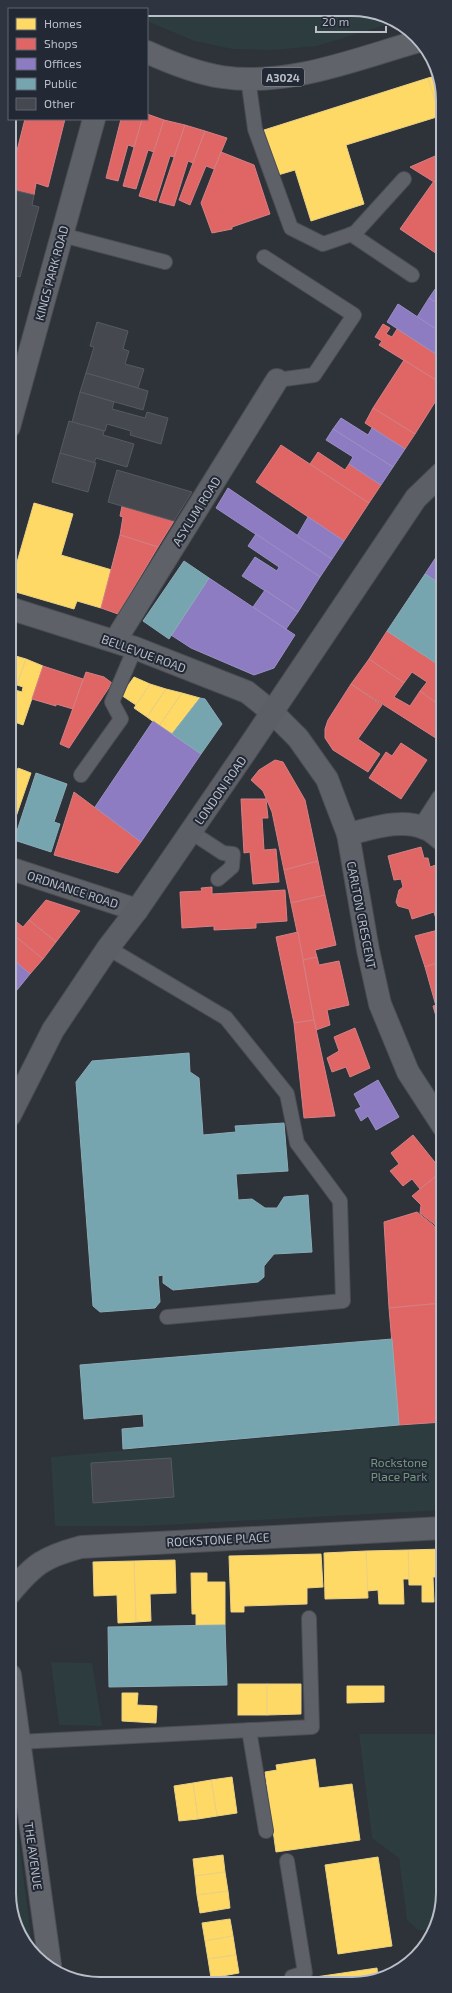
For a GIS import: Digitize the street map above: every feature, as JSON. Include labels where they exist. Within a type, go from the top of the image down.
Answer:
[{"type":"main road","name":"A3024","points":[[148,52],[170,62],[200,72],[223,77],[275,78],[301,74],[413,43]]},
{"type":"main road","name":"THE AVENUE","points":[[16,1725],[49,1960]]},
{"type":"street","name":"KINGS PARK ROAD","points":[[16,402],[94,120]]},
{"type":"street","name":"ASYLUM ROAD","points":[[125,645],[277,380]]},
{"type":"street","name":"LONDON ROAD","points":[[16,1103],[44,1046],[108,948],[137,910],[191,832],[416,498],[436,479]]},
{"type":"street","name":"BELLEVUE ROAD","points":[[16,610],[125,645],[247,692],[272,712]]},
{"type":"street","name":"CARLTON CRESCENT","points":[[272,712],[298,738],[327,779],[348,834],[368,950],[380,1004],[408,1072],[436,1112]]},
{"type":"street","points":[[424,828],[436,809]]},
{"type":"street","points":[[348,834],[390,825],[424,828],[436,836]]},
{"type":"street","name":"ORDNANCE ROAD","points":[[16,870],[137,910]]},
{"type":"street","name":"ROCKSTONE PLACE","points":[[16,1586],[31,1569],[40,1562],[58,1553],[81,1547],[436,1528]]},
{"type":"lane","points":[[248,78],[255,130],[291,228],[322,244],[355,233],[404,179]]},
{"type":"lane","points":[[352,234],[412,276]]},
{"type":"lane","points":[[62,235],[165,262]]},
{"type":"lane","points":[[264,257],[354,315],[314,375],[277,380]]},
{"type":"lane","points":[[81,775],[121,719],[112,702],[125,645]]},
{"type":"lane","points":[[191,832],[223,852],[233,854],[232,867],[218,879]]},
{"type":"lane","points":[[108,948],[226,1018],[287,1094],[298,1143],[340,1201],[343,1301],[167,1317]]},
{"type":"lane","points":[[18,1742],[312,1727],[309,1618]]},
{"type":"lane","points":[[249,1730],[266,1831]]},
{"type":"lane","points":[[287,1860],[305,1973],[292,1977]]},
{"type":"green space","points":[[148,16],[357,16],[379,20],[388,24],[317,46],[275,50],[232,49],[194,41],[148,21]]},
{"type":"green space","name":"Rockstone Place Park","points":[[436,1423],[436,1510],[145,1526],[55,1526],[51,1457]]},
{"type":"green space","points":[[51,1662],[92,1663],[102,1726],[59,1725]]},
{"type":"green space","points":[[359,1734],[436,1734],[436,1898],[433,1915],[427,1930],[418,1930],[407,1920],[399,1858],[372,1838]]},
{"type":"green space","points":[[16,1821],[32,1943],[22,1925],[17,1904]]},
{"type":"building: Homes","points":[[433,77],[436,104],[428,78]]},
{"type":"building: Homes","points":[[428,78],[436,103],[436,117],[346,145],[364,204],[311,221],[295,170],[278,175],[264,130]]},
{"type":"building: Homes","points":[[34,503],[73,514],[61,555],[112,570],[101,608],[77,601],[74,609],[16,592],[16,566]]},
{"type":"building: Homes","points":[[16,656],[26,659],[16,685]]},
{"type":"building: Homes","points":[[26,659],[43,666],[23,725],[16,722],[16,690],[22,692],[23,687],[17,685]]},
{"type":"building: Homes","points":[[134,677],[150,684],[136,705],[121,695]]},
{"type":"building: Homes","points":[[150,684],[166,689],[147,717],[134,708]]},
{"type":"building: Homes","points":[[166,689],[182,693],[159,726],[147,717]]},
{"type":"building: Homes","points":[[182,693],[200,698],[172,734],[159,726]]},
{"type":"building: Homes","points":[[18,768],[31,773],[16,817],[16,774]]},
{"type":"building: Homes","points":[[436,1549],[436,1577],[433,1577],[434,1602],[422,1602],[422,1585],[409,1585],[408,1550]]},
{"type":"building: Homes","points":[[408,1550],[409,1579],[403,1579],[404,1604],[379,1604],[378,1590],[367,1591],[366,1551]]},
{"type":"building: Homes","points":[[366,1551],[368,1598],[325,1599],[324,1553]]},
{"type":"building: Homes","points":[[321,1554],[323,1587],[307,1588],[307,1604],[244,1606],[244,1612],[231,1612],[229,1556]]},
{"type":"building: Homes","points":[[175,1560],[176,1593],[150,1594],[151,1621],[136,1622],[134,1561]]},
{"type":"building: Homes","points":[[134,1561],[136,1622],[118,1623],[117,1595],[94,1596],[93,1562]]},
{"type":"building: Homes","points":[[191,1573],[207,1573],[207,1582],[225,1582],[225,1625],[196,1625],[196,1614],[192,1614]]},
{"type":"building: Homes","points":[[238,1684],[267,1684],[267,1715],[238,1715]]},
{"type":"building: Homes","points":[[267,1684],[301,1684],[301,1714],[267,1715]]},
{"type":"building: Homes","points":[[347,1686],[384,1686],[384,1702],[347,1703]]},
{"type":"building: Homes","points":[[122,1693],[138,1693],[137,1705],[157,1706],[156,1723],[122,1721]]},
{"type":"building: Homes","points":[[315,1759],[319,1788],[352,1784],[360,1840],[276,1852],[265,1772],[277,1770],[276,1765]]},
{"type":"building: Homes","points":[[232,1777],[237,1813],[217,1816],[211,1780]]},
{"type":"building: Homes","points":[[211,1780],[217,1816],[198,1819],[193,1783]]},
{"type":"building: Homes","points":[[193,1783],[198,1819],[179,1821],[174,1786]]},
{"type":"building: Homes","points":[[223,1855],[225,1872],[195,1876],[193,1859]]},
{"type":"building: Homes","points":[[378,1857],[392,1946],[338,1954],[325,1865]]},
{"type":"building: Homes","points":[[225,1872],[228,1891],[197,1895],[195,1876]]},
{"type":"building: Homes","points":[[228,1891],[230,1908],[200,1913],[197,1895]]},
{"type":"building: Homes","points":[[230,1919],[233,1936],[205,1941],[202,1923]]},
{"type":"building: Homes","points":[[233,1936],[236,1955],[208,1959],[205,1941]]},
{"type":"building: Homes","points":[[236,1955],[239,1973],[211,1977],[208,1959]]},
{"type":"building: Homes","points":[[377,1968],[378,1973],[363,1976],[316,1977]]},
{"type":"building: Shops","points":[[148,114],[164,120],[154,152],[148,150],[136,189],[123,186],[142,120],[148,120]]},
{"type":"building: Shops","points":[[25,120],[65,120],[48,187],[36,183],[34,195],[16,191],[16,154]]},
{"type":"building: Shops","points":[[121,120],[142,120],[134,147],[128,145],[118,181],[106,178]]},
{"type":"building: Shops","points":[[164,120],[185,125],[174,157],[170,156],[156,201],[139,196]]},
{"type":"building: Shops","points":[[185,125],[205,131],[193,163],[188,161],[174,206],[159,202]]},
{"type":"building: Shops","points":[[205,131],[227,138],[214,169],[206,166],[190,205],[179,200]]},
{"type":"building: Shops","points":[[221,152],[254,165],[270,214],[232,227],[232,229],[212,233],[201,203]]},
{"type":"building: Shops","points":[[436,156],[436,183],[410,167]]},
{"type":"building: Shops","points":[[434,181],[436,182],[436,253],[400,229]]},
{"type":"building: Shops","points":[[383,324],[390,328],[386,334],[392,337],[397,329],[436,354],[436,380],[379,345],[382,341],[375,337]]},
{"type":"building: Shops","points":[[404,360],[436,380],[436,401],[415,434],[373,408]]},
{"type":"building: Shops","points":[[373,408],[415,434],[405,449],[365,423]]},
{"type":"building: Shops","points":[[281,445],[369,503],[344,541],[256,482]]},
{"type":"building: Shops","points":[[318,452],[345,470],[349,464],[381,485],[369,503],[310,464]]},
{"type":"building: Shops","points":[[122,506],[174,521],[158,547],[120,535],[123,517],[120,516]]},
{"type":"building: Shops","points":[[120,535],[158,547],[118,614],[101,608]]},
{"type":"building: Shops","points":[[387,631],[436,663],[436,703],[420,691],[427,682],[412,672],[404,683],[369,659]]},
{"type":"building: Shops","points":[[369,659],[404,683],[394,697],[410,706],[420,691],[436,703],[436,738],[351,684]]},
{"type":"building: Shops","points":[[43,666],[83,679],[73,709],[32,699]]},
{"type":"building: Shops","points":[[86,672],[104,677],[112,683],[69,748],[60,744]]},
{"type":"building: Shops","points":[[351,684],[382,705],[358,739],[380,754],[368,772],[333,750],[325,738],[325,729],[328,720]]},
{"type":"building: Shops","points":[[401,743],[427,760],[401,799],[369,778],[386,752],[392,756]]},
{"type":"building: Shops","points":[[275,760],[283,762],[305,800],[318,861],[284,870],[272,812],[263,791],[251,780],[259,770]]},
{"type":"building: Shops","points":[[74,792],[141,842],[118,873],[54,855]]},
{"type":"building: Shops","points":[[241,799],[266,799],[268,818],[262,818],[264,850],[276,849],[279,882],[253,884],[250,852],[244,853]]},
{"type":"building: Shops","points":[[421,847],[424,858],[428,858],[430,867],[436,865],[436,919],[434,912],[412,919],[409,909],[398,906],[396,902],[399,890],[403,887],[401,879],[394,880],[388,856]]},
{"type":"building: Shops","points":[[318,861],[325,895],[291,903],[284,870]]},
{"type":"building: Shops","points":[[212,887],[212,894],[285,890],[287,921],[256,923],[256,928],[214,930],[214,926],[182,928],[180,892],[202,891],[201,888]]},
{"type":"building: Shops","points":[[325,895],[336,945],[315,950],[317,957],[303,960],[291,903]]},
{"type":"building: Shops","points":[[46,900],[80,911],[56,942],[29,920]]},
{"type":"building: Shops","points":[[29,920],[56,942],[43,959],[16,937],[16,922],[23,927]]},
{"type":"building: Shops","points":[[436,931],[436,963],[425,967],[415,936]]},
{"type":"building: Shops","points":[[298,932],[314,1020],[294,1023],[276,937]]},
{"type":"building: Shops","points":[[16,937],[43,959],[30,974],[16,962]]},
{"type":"building: Shops","points":[[317,957],[319,965],[339,961],[349,1005],[327,1010],[330,1025],[316,1030],[303,960]]},
{"type":"building: Shops","points":[[436,963],[436,1006],[425,967]]},
{"type":"building: Shops","points":[[436,1005],[436,1016],[433,1006]]},
{"type":"building: Shops","points":[[314,1020],[335,1116],[304,1118],[294,1023]]},
{"type":"building: Shops","points":[[355,1028],[370,1068],[350,1077],[346,1067],[332,1072],[327,1058],[339,1051],[334,1037]]},
{"type":"building: Shops","points":[[413,1135],[436,1164],[436,1176],[420,1189],[412,1179],[403,1186],[390,1171],[399,1164],[391,1153]]},
{"type":"building: Shops","points":[[436,1176],[436,1226],[420,1213],[421,1205],[412,1196]]},
{"type":"building: Shops","points":[[417,1212],[436,1227],[436,1304],[389,1308],[384,1222]]},
{"type":"building: Shops","points":[[436,1304],[436,1422],[399,1425],[389,1308]]},
{"type":"building: Offices","points":[[436,288],[436,303],[429,298]]},
{"type":"building: Offices","points":[[429,298],[436,303],[436,329],[417,317]]},
{"type":"building: Offices","points":[[398,304],[436,329],[436,354],[387,322]]},
{"type":"building: Offices","points":[[341,418],[368,435],[372,428],[405,449],[393,467],[333,429]]},
{"type":"building: Offices","points":[[333,429],[393,467],[381,485],[349,464],[353,457],[326,440]]},
{"type":"building: Offices","points":[[228,488],[332,559],[320,577],[216,508]]},
{"type":"building: Offices","points":[[308,517],[344,541],[332,559],[297,536]]},
{"type":"building: Offices","points":[[256,534],[320,577],[298,612],[242,576],[255,557],[277,571],[279,567],[248,546]]},
{"type":"building: Offices","points":[[436,557],[436,581],[425,574]]},
{"type":"building: Offices","points":[[209,578],[295,635],[274,668],[254,675],[191,648],[171,635]]},
{"type":"building: Offices","points":[[265,590],[298,612],[286,629],[253,607]]},
{"type":"building: Offices","points":[[153,721],[201,754],[141,842],[95,807]]},
{"type":"building: Offices","points":[[16,962],[30,974],[17,990],[16,989]]},
{"type":"building: Offices","points":[[378,1080],[399,1117],[376,1130],[368,1116],[361,1121],[355,1110],[361,1107],[354,1094]]},
{"type":"building: Public","points":[[184,561],[209,578],[169,639],[143,621]]},
{"type":"building: Public","points":[[425,574],[436,581],[436,663],[387,631]]},
{"type":"building: Public","points":[[200,698],[205,699],[222,724],[201,754],[172,734]]},
{"type":"building: Public","points":[[36,773],[67,784],[54,822],[60,824],[51,852],[16,841],[16,834]]},
{"type":"building: Public","points":[[189,1053],[190,1072],[199,1078],[203,1135],[236,1132],[235,1126],[284,1123],[288,1171],[236,1174],[238,1200],[252,1199],[265,1208],[277,1208],[284,1197],[308,1195],[312,1252],[274,1254],[264,1266],[264,1277],[258,1282],[173,1290],[163,1283],[163,1275],[158,1276],[160,1302],[155,1308],[100,1312],[93,1306],[76,1082],[92,1061]]},
{"type":"building: Public","points":[[392,1339],[399,1425],[123,1449],[122,1429],[144,1427],[143,1414],[84,1419],[80,1365]]},
{"type":"building: Public","points":[[225,1625],[227,1685],[109,1687],[108,1627]]},
{"type":"building: Other","points":[[16,191],[34,195],[32,205],[39,207],[20,277],[16,276]]},
{"type":"building: Other","points":[[97,322],[128,331],[123,349],[129,351],[125,364],[144,369],[138,388],[86,373],[94,347],[90,346]]},
{"type":"building: Other","points":[[86,373],[148,391],[143,410],[80,392]]},
{"type":"building: Other","points":[[80,392],[114,402],[112,409],[145,418],[147,412],[168,418],[161,444],[130,435],[131,431],[107,424],[105,431],[72,422]]},
{"type":"building: Other","points":[[69,421],[104,431],[103,435],[134,444],[127,467],[96,458],[94,463],[60,453]]},
{"type":"building: Other","points":[[60,453],[96,463],[88,492],[52,482]]},
{"type":"building: Other","points":[[117,470],[192,492],[174,521],[108,502]]},
{"type":"building: Other","points":[[171,1458],[174,1497],[93,1503],[91,1463]]}]
